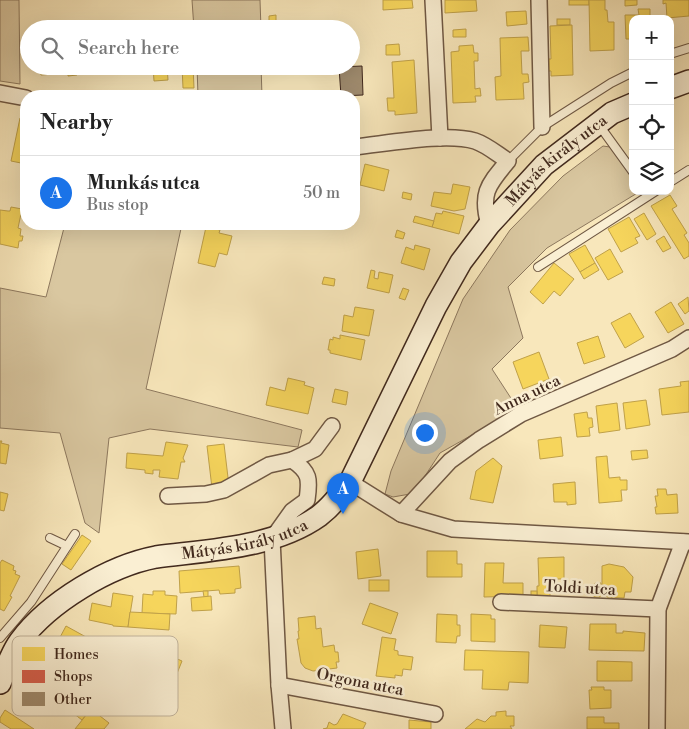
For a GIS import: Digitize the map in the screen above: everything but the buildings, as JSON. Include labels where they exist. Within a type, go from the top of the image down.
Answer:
[{"type":"main road","points":[[674,87],[689,81]]},
{"type":"main road","name":"Mátyás király utca","points":[[25,636],[35,624],[80,589],[106,574],[142,560],[272,540],[297,529],[319,515],[336,500],[350,482],[436,306],[461,262],[489,225],[544,165],[612,113],[631,105]]},
{"type":"main road","name":"Mátyás király utca","points":[[0,683],[12,658]]},
{"type":"street","points":[[433,0],[440,138]]},
{"type":"street","points":[[539,0],[542,127]]},
{"type":"street","points":[[0,93],[20,97]]},
{"type":"street","points":[[360,146],[440,138],[474,141],[487,146],[508,161]]},
{"type":"street","name":"Mátyás király utca","points":[[489,225],[485,198],[491,180],[508,161]]},
{"type":"street","name":"Anna utca","points":[[401,514],[450,461],[521,414],[672,349],[689,338]]},
{"type":"street","points":[[168,496],[206,494],[224,490],[269,465],[292,460],[316,449],[332,426]]},
{"type":"street","points":[[283,729],[272,540],[292,510],[307,500],[310,481],[301,466],[292,460]]},
{"type":"street","points":[[350,482],[401,514],[453,529],[686,542],[658,609],[658,729]]},
{"type":"street","name":"Toldi utca","points":[[501,602],[658,609]]},
{"type":"street","name":"Orgona utca","points":[[279,684],[435,714]]},
{"type":"lane","points":[[674,53],[689,48]]},
{"type":"lane","name":"Mátyás király utca","points":[[508,161],[542,127],[611,83],[629,74]]},
{"type":"lane","points":[[598,124],[629,167]]},
{"type":"lane","points":[[674,179],[689,170]]},
{"type":"lane","points":[[538,268],[648,195]]},
{"type":"lane","points":[[0,638],[31,602],[75,534]]},
{"type":"lane","points":[[50,538],[67,546]]},
{"type":"shaded area","points":[[0,0],[19,0],[20,84],[0,81]]},
{"type":"shaded area","points":[[192,0],[260,0],[261,20],[193,20]]},
{"type":"shaded area","points":[[197,75],[261,75],[262,90],[198,90]]},
{"type":"shaded area","points":[[603,146],[610,147],[629,173],[629,195],[634,195],[547,248],[508,287],[523,338],[492,369],[518,409],[440,453],[423,479],[410,494],[393,497],[385,494],[391,471],[463,299],[510,230],[563,176]]},
{"type":"shaded area","points":[[63,230],[181,230],[146,389],[302,430],[298,447],[150,429],[109,438],[99,533],[85,523],[60,433],[0,428],[0,288],[46,297]]},
{"type":"place","name":"Munkás utca","points":[[343,514]]}]
